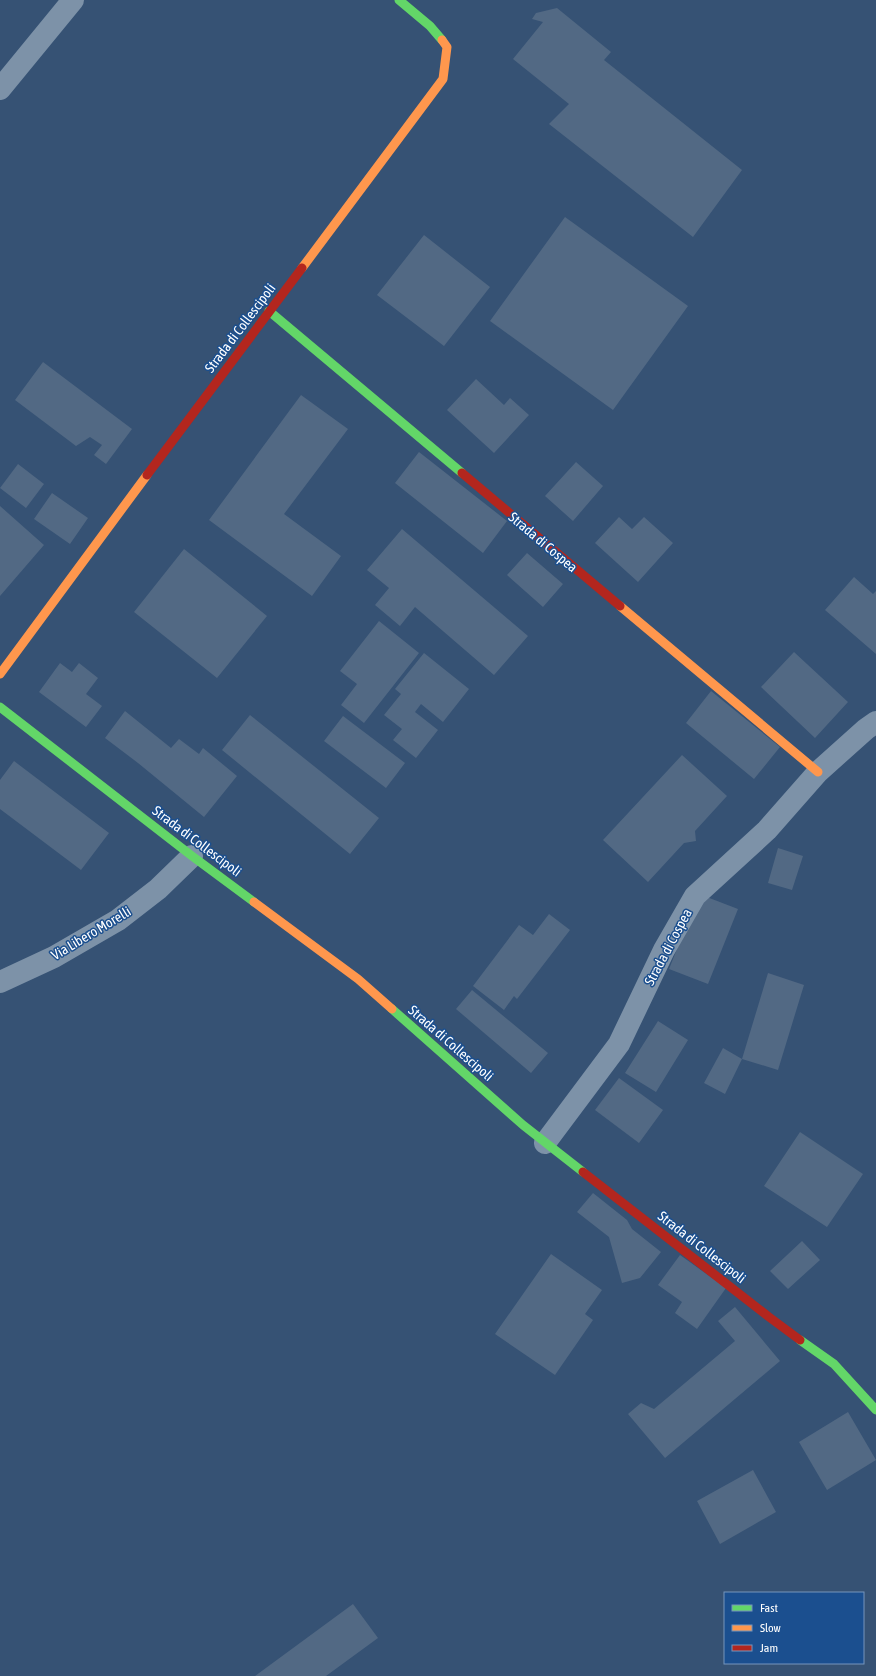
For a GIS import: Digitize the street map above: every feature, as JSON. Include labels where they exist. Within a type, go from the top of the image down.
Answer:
[{"type":"street","points":[[0,89],[73,0]]},
{"type":"street","name":"Strada di Collescipoli","points":[[0,674],[443,79],[447,47],[430,26],[399,0]]},
{"type":"street","name":"Strada di Cospea","points":[[269,311],[818,772]]},
{"type":"street","name":"Strada di Collescipoli","points":[[0,707],[192,856],[358,979],[545,1143],[750,1302],[834,1364],[876,1410]]},
{"type":"street","name":"Strada di Cospea","points":[[545,1143],[619,1044],[664,950],[695,896],[767,830],[818,772],[866,729],[876,722]]},
{"type":"street","name":"Via Libero Morelli","points":[[0,982],[54,957],[118,920],[158,889],[192,856]]},
{"type":"building","points":[[557,8],[611,52],[604,60],[742,170],[693,237],[549,124],[569,104],[513,59],[543,22],[532,19],[536,13]]},
{"type":"building","points":[[565,217],[688,306],[613,410],[490,321]]},
{"type":"building","points":[[424,235],[490,287],[444,346],[377,295]]},
{"type":"building","points":[[43,362],[132,429],[106,464],[94,455],[102,445],[90,437],[76,446],[15,400]]},
{"type":"building","points":[[476,379],[504,405],[510,398],[529,415],[494,453],[447,410]]},
{"type":"building","points":[[301,395],[348,429],[284,514],[341,556],[312,596],[209,520]]},
{"type":"building","points":[[419,452],[507,521],[483,553],[395,483]]},
{"type":"building","points":[[576,462],[603,486],[573,521],[545,496]]},
{"type":"building","points":[[18,464],[44,484],[26,508],[0,488]]},
{"type":"building","points":[[52,493],[88,518],[70,544],[34,519]]},
{"type":"building","points":[[0,506],[44,545],[0,596]]},
{"type":"building","points":[[619,517],[632,529],[644,517],[673,543],[638,582],[595,543]]},
{"type":"building","points":[[402,529],[528,636],[494,675],[415,607],[400,626],[375,605],[389,588],[367,570]]},
{"type":"building","points":[[184,549],[267,616],[217,678],[134,612]]},
{"type":"building","points":[[527,553],[563,584],[543,607],[507,575]]},
{"type":"building","points":[[854,577],[873,594],[876,591],[876,654],[825,610]]},
{"type":"building","points":[[379,621],[419,653],[364,723],[341,705],[357,684],[340,671]]},
{"type":"building","points":[[794,652],[848,702],[815,738],[761,687]]},
{"type":"building","points":[[424,653],[469,689],[443,722],[421,704],[415,712],[438,730],[416,758],[393,740],[402,729],[384,715],[401,694],[395,689]]},
{"type":"building","points":[[60,663],[72,672],[79,663],[98,678],[86,694],[102,706],[86,727],[39,692]]},
{"type":"building","points":[[711,691],[780,747],[754,779],[686,723]]},
{"type":"building","points":[[125,711],[171,748],[179,739],[199,754],[203,748],[237,776],[204,817],[105,738]]},
{"type":"building","points":[[250,715],[379,818],[350,854],[222,750]]},
{"type":"building","points":[[343,716],[405,763],[386,788],[324,741]]},
{"type":"building","points":[[682,755],[727,796],[695,831],[696,841],[684,843],[648,882],[603,840]]},
{"type":"building","points":[[14,761],[109,833],[81,870],[0,809],[0,780]]},
{"type":"building","points":[[778,848],[803,856],[792,890],[768,883]]},
{"type":"building","points":[[699,894],[738,909],[708,984],[669,969]]},
{"type":"building","points":[[549,914],[570,930],[517,999],[514,996],[504,1010],[473,986],[519,925],[533,935]]},
{"type":"building","points":[[768,973],[804,985],[778,1070],[742,1059]]},
{"type":"building","points":[[472,990],[548,1053],[531,1073],[456,1009]]},
{"type":"building","points":[[658,1021],[688,1040],[656,1092],[625,1073]]},
{"type":"building","points":[[723,1048],[742,1059],[725,1094],[704,1083]]},
{"type":"building","points":[[619,1078],[663,1110],[639,1143],[595,1110]]},
{"type":"building","points":[[800,1132],[863,1174],[827,1227],[764,1186]]},
{"type":"building","points":[[593,1193],[627,1220],[632,1229],[661,1252],[640,1278],[622,1283],[609,1237],[577,1212]]},
{"type":"building","points":[[802,1241],[820,1260],[788,1289],[770,1271]]},
{"type":"building","points":[[551,1254],[602,1290],[585,1314],[593,1320],[555,1375],[495,1334]]},
{"type":"building","points":[[680,1255],[726,1288],[697,1329],[675,1313],[682,1302],[658,1285]]},
{"type":"building","points":[[735,1307],[780,1361],[665,1458],[628,1414],[641,1403],[654,1409],[735,1341],[718,1321]]},
{"type":"building","points":[[848,1412],[876,1460],[827,1490],[799,1442]]},
{"type":"building","points":[[753,1470],[776,1512],[720,1544],[697,1501]]},
{"type":"building","points":[[353,1604],[378,1638],[326,1676],[255,1676]]},
{"type":"traffic: fast","points":[[399,0],[430,26],[442,40]]},
{"type":"traffic: fast","points":[[269,311],[462,473]]},
{"type":"traffic: fast","points":[[0,707],[192,856],[254,902]]},
{"type":"traffic: fast","points":[[392,1009],[523,1125],[583,1172]]},
{"type":"traffic: fast","points":[[800,1340],[834,1364],[876,1410]]},
{"type":"traffic: slow","points":[[302,268],[443,79],[447,47],[442,40]]},
{"type":"traffic: slow","points":[[0,674],[147,475]]},
{"type":"traffic: slow","points":[[620,606],[818,772]]},
{"type":"traffic: slow","points":[[254,902],[358,979],[392,1009]]},
{"type":"traffic: jam","points":[[147,475],[302,268]]},
{"type":"traffic: jam","points":[[462,473],[620,606]]},
{"type":"traffic: jam","points":[[583,1172],[800,1340]]}]
